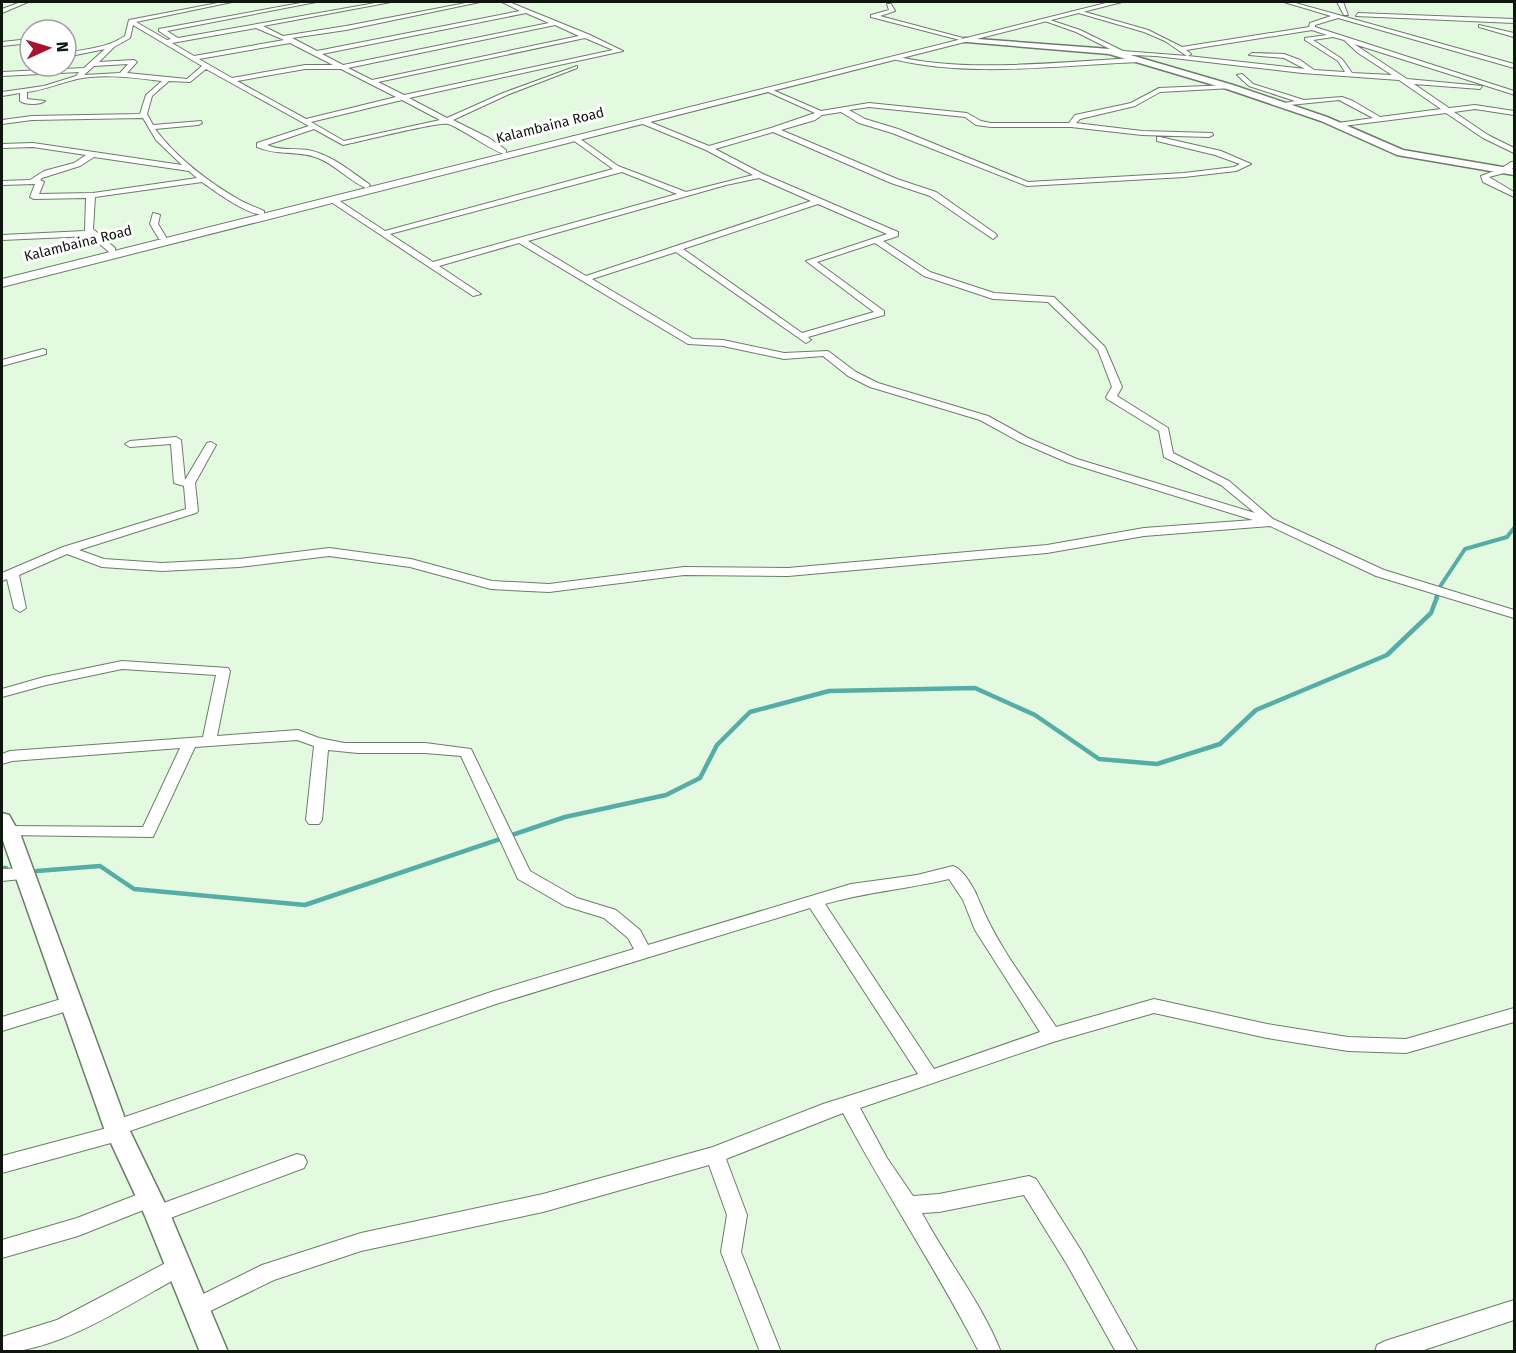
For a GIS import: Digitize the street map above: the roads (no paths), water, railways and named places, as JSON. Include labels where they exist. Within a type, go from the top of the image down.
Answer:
[{"type":"main road","name":"Kalambaina Road","points":[[2,278],[1105,2]]},
{"type":"main road","points":[[2,283],[963,39],[1118,2]]},
{"type":"street","points":[[2,11],[25,2]]},
{"type":"street","points":[[131,21],[229,2]]},
{"type":"street","points":[[177,40],[161,30],[313,2]]},
{"type":"street","points":[[166,42],[321,15],[379,2],[399,5]]},
{"type":"street","points":[[282,38],[477,2]]},
{"type":"street","points":[[505,2],[620,51]]},
{"type":"street","points":[[882,2],[889,5],[892,11],[873,16],[963,39],[1194,58],[1313,72],[1349,73],[1503,89]]},
{"type":"street","points":[[889,5],[896,2]]},
{"type":"street","points":[[1287,2],[1342,15],[1515,66]]},
{"type":"street","points":[[1340,2],[1342,15]]},
{"type":"street","points":[[298,4],[329,19]]},
{"type":"street","points":[[408,9],[428,18]]},
{"type":"street","points":[[318,53],[527,11]]},
{"type":"street","points":[[1078,12],[1146,31],[1167,40],[1194,58]]},
{"type":"street","points":[[1313,28],[1312,24],[1342,15],[1515,21]]},
{"type":"street","points":[[1414,16],[1441,28]]},
{"type":"street","points":[[229,17],[249,27]]},
{"type":"street","points":[[1452,18],[1515,35]]},
{"type":"street","points":[[1045,20],[1078,31],[1121,52]]},
{"type":"street","points":[[131,21],[229,80],[343,143],[448,120],[556,73],[620,51]]},
{"type":"street","points":[[78,77],[111,47],[128,37],[131,21]]},
{"type":"street","points":[[438,22],[459,31]]},
{"type":"street","points":[[229,80],[287,69],[342,67],[557,23]]},
{"type":"street","points":[[338,24],[346,28]]},
{"type":"street","points":[[361,25],[370,29]]},
{"type":"street","points":[[258,26],[318,53],[401,98],[448,120],[503,152]]},
{"type":"street","points":[[1180,49],[1313,28],[1515,93]]},
{"type":"street","points":[[380,34],[399,43]]},
{"type":"street","points":[[469,35],[489,44]]},
{"type":"street","points":[[194,58],[292,40],[301,36]]},
{"type":"street","points":[[370,82],[588,36]]},
{"type":"street","points":[[1295,41],[1334,36]]},
{"type":"street","points":[[1345,38],[1365,57],[1514,151]]},
{"type":"street","points":[[1307,39],[1337,58],[1349,73]]},
{"type":"street","points":[[2,44],[18,42]]},
{"type":"street","points":[[1450,47],[1460,44]]},
{"type":"street","points":[[78,52],[111,47]]},
{"type":"street","points":[[409,48],[428,57]]},
{"type":"street","points":[[499,48],[520,57]]},
{"type":"street","points":[[305,121],[477,80],[620,51]]},
{"type":"street","points":[[1110,52],[1230,87],[1282,105],[1338,125],[1401,153],[1510,171]]},
{"type":"street","points":[[1252,55],[1274,55],[1297,59],[1313,72]]},
{"type":"street","points":[[1472,62],[1506,55]]},
{"type":"street","points":[[1356,58],[1365,57]]},
{"type":"street","points":[[895,58],[915,63],[993,67],[1139,60]]},
{"type":"street","points":[[1337,58],[1346,58]]},
{"type":"street","points":[[92,64],[135,60],[122,75]]},
{"type":"street","points":[[438,62],[457,71]]},
{"type":"street","points":[[531,62],[556,73]]},
{"type":"street","points":[[78,77],[122,75],[188,81],[206,66]]},
{"type":"street","points":[[2,72],[18,67]]},
{"type":"street","points":[[247,89],[287,69]]},
{"type":"street","points":[[78,70],[85,70]]},
{"type":"street","points":[[2,72],[18,72]]},
{"type":"street","points":[[467,75],[486,85]]},
{"type":"street","points":[[1240,75],[1251,84],[1305,102]]},
{"type":"street","points":[[18,86],[25,83],[26,78]]},
{"type":"street","points":[[2,94],[24,92],[74,78]]},
{"type":"street","points":[[167,80],[149,96],[143,115],[146,116],[150,127],[165,146],[191,169],[238,202],[261,213]]},
{"type":"street","points":[[458,85],[464,92]]},
{"type":"street","points":[[1071,125],[1078,117],[1133,105],[1159,90],[1230,87]]},
{"type":"street","points":[[495,89],[505,94]]},
{"type":"street","points":[[768,90],[820,113]]},
{"type":"street","points":[[24,92],[23,101],[42,101]]},
{"type":"street","points":[[1282,105],[1340,98],[1352,102],[1377,118],[1475,107],[1515,112]]},
{"type":"street","points":[[470,99],[476,106]]},
{"type":"street","points":[[709,148],[774,130],[812,118],[820,113],[869,105],[968,115],[979,123],[991,125],[1071,125],[1142,133],[1209,135]]},
{"type":"street","points":[[843,110],[862,121],[895,131],[1027,184],[1184,175],[1236,169],[1247,164],[1218,153],[1183,146],[1142,133]]},
{"type":"street","points":[[2,122],[37,118],[146,116]]},
{"type":"street","points":[[1338,125],[1380,120],[1377,118]]},
{"type":"street","points":[[642,122],[709,148],[760,176],[895,234],[810,261],[881,313],[800,336]]},
{"type":"street","points":[[150,127],[198,123]]},
{"type":"street","points":[[313,126],[260,145],[274,152],[307,152],[324,157],[366,186]]},
{"type":"street","points":[[774,130],[894,181],[933,194],[993,236]]},
{"type":"street","points":[[576,138],[619,168],[686,194]]},
{"type":"street","points":[[2,146],[33,145],[191,169]]},
{"type":"street","points":[[32,182],[44,173],[86,162],[94,153]]},
{"type":"street","points":[[1515,164],[1510,171],[1485,176],[1486,180],[1515,195]]},
{"type":"street","points":[[386,233],[619,168]]},
{"type":"street","points":[[432,265],[686,194],[760,176]]},
{"type":"street","points":[[2,183],[40,183],[34,197],[93,195],[204,179]]},
{"type":"street","points":[[91,233],[90,198],[93,195]]},
{"type":"street","points":[[332,200],[386,233],[476,294]]},
{"type":"street","points":[[585,279],[819,201]]},
{"type":"street","points":[[156,215],[154,224],[162,237]]},
{"type":"street","points":[[2,238],[91,233],[112,250]]},
{"type":"street","points":[[520,240],[691,342],[723,343],[784,356],[825,353]]},
{"type":"street","points":[[876,240],[927,274],[993,296],[1051,299],[1102,349],[1117,387],[1111,398],[1164,430],[1168,455],[1226,483],[1272,522]]},
{"type":"street","points":[[676,248],[852,374],[874,385],[984,418],[1024,440],[1073,461],[1272,522],[1380,573],[1515,614]]},
{"type":"street","points":[[2,363],[43,352]]},
{"type":"street","points":[[130,444],[176,440],[180,483],[189,483]]},
{"type":"street","points":[[20,608],[7,575],[67,550],[192,511],[189,483],[211,445]]},
{"type":"street","points":[[67,550],[102,564],[162,567],[239,563],[329,552],[411,563],[491,585],[549,588],[684,571],[788,572],[1047,549],[1144,532],[1272,522]]},
{"type":"street","points":[[2,693],[44,681],[122,665],[223,671],[209,742]]},
{"type":"street","points":[[2,759],[10,756],[298,735],[321,746],[372,750],[418,747],[466,752],[524,875],[571,902],[610,914],[634,934],[645,954]]},
{"type":"street","points":[[189,744],[148,833],[5,825],[13,875],[71,1004],[117,1130],[179,1266],[214,1352]]},
{"type":"street","points":[[314,820],[321,746]]},
{"type":"street","points":[[2,1165],[117,1130],[494,998],[851,890],[916,881],[953,872],[970,898],[981,926],[1052,1035]]},
{"type":"street","points":[[814,901],[930,1078]]},
{"type":"street","points":[[2,1024],[71,1004]]},
{"type":"street","points":[[196,1308],[269,1272],[361,1242],[543,1203],[714,1155],[848,1104],[1052,1035],[1154,1006],[1267,1031],[1348,1044],[1406,1046],[1515,1015]]},
{"type":"street","points":[[848,1104],[880,1164],[908,1205],[932,1251],[961,1295],[991,1352]]},
{"type":"street","points":[[714,1155],[737,1215],[731,1252],[771,1352]]},
{"type":"street","points":[[2,1249],[153,1207],[297,1162]]},
{"type":"street","points":[[908,1205],[951,1201],[1029,1185],[1076,1259],[1128,1352]]},
{"type":"street","points":[[2,1347],[61,1329],[179,1266]]},
{"type":"street","points":[[1385,1352],[1515,1310]]},
{"type":"waterway","points":[[1436,598],[1441,585],[1465,549],[1507,537],[1514,528]]},
{"type":"waterway","points":[[37,871],[100,866],[134,889],[305,905],[565,817],[666,795],[700,778],[717,745],[750,712],[829,691],[975,688],[1035,715],[1099,759],[1157,764],[1220,744],[1256,710],[1387,655],[1431,613],[1437,597]]}]
